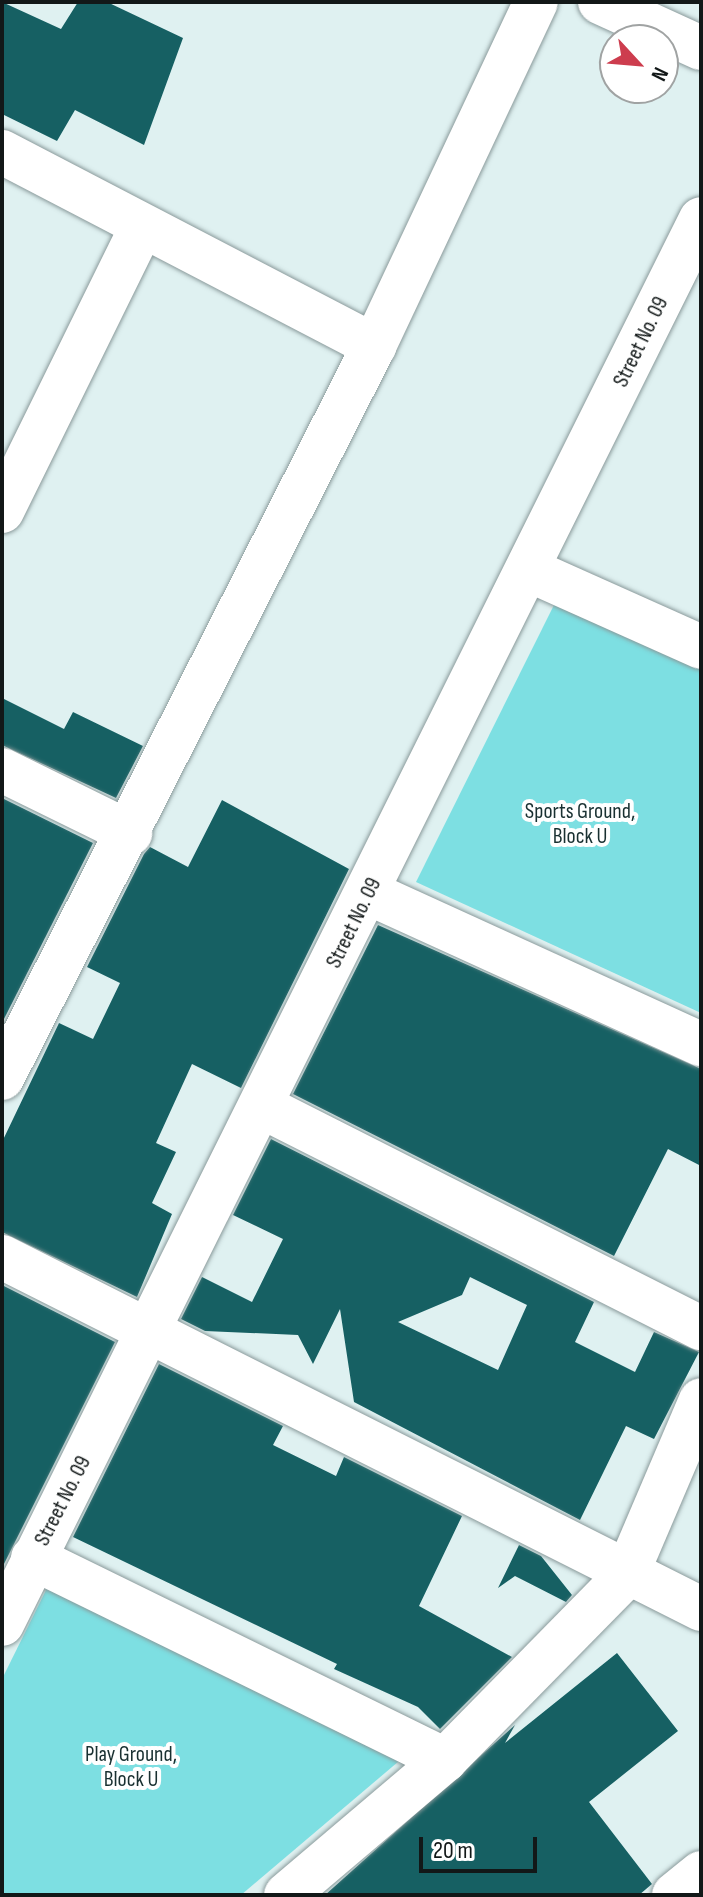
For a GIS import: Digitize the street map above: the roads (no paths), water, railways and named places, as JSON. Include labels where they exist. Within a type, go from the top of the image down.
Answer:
[{"type":"street","points":[[2,1078],[15,1022],[130,833],[374,346],[536,2]]},
{"type":"street","points":[[600,2],[701,48]]},
{"type":"street","points":[[2,152],[374,346]]},
{"type":"street","name":"Street No. 09","points":[[2,1624],[263,1107],[701,219]]},
{"type":"street","points":[[2,511],[142,227]]},
{"type":"street","points":[[529,570],[701,647]]},
{"type":"street","points":[[2,770],[130,833]]},
{"type":"street","points":[[369,893],[701,1044]]},
{"type":"street","points":[[263,1107],[701,1328]]},
{"type":"street","points":[[2,1257],[626,1576],[701,1609]]},
{"type":"street","points":[[286,1895],[445,1760],[626,1576],[701,1400]]},
{"type":"street","points":[[33,1558],[445,1760]]},
{"type":"street","points":[[674,1895],[701,1873]]},
{"type":"park label","name":"Sports Ground, Block U","points":[[580,824]]},
{"type":"park label","name":"Play Ground, Block U","points":[[131,1766]]}]
